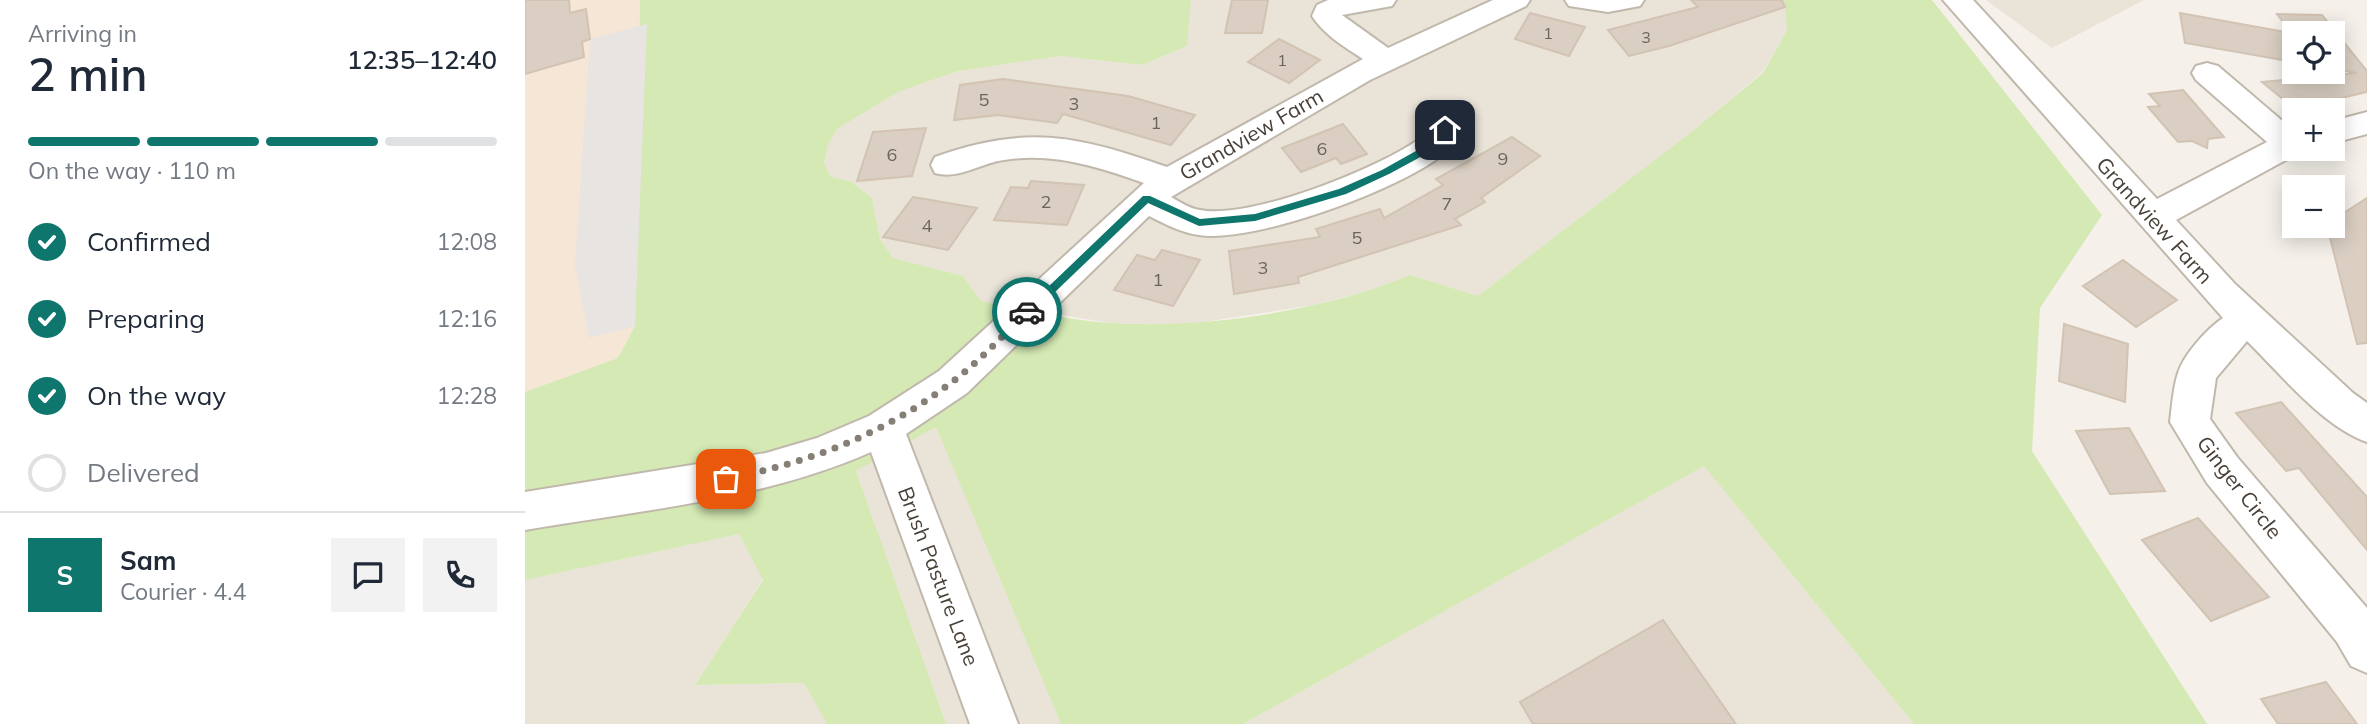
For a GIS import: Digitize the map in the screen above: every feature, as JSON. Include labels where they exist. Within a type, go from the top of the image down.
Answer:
[{"type":"street","points":[[1382,0],[1334,7],[1327,11],[1326,16],[1347,35],[1385,60]]},
{"type":"street","points":[[1579,0],[1608,3],[1630,0]]},
{"type":"street","name":"Grandview Farm","points":[[1957,0],[2152,218],[2249,320],[2339,405],[2367,425]]},
{"type":"street","name":"Grandview Farm","points":[[525,511],[766,471],[825,453],[883,428],[953,382],[1158,189],[1227,146],[1385,60],[1504,1]]},
{"type":"street","points":[[2207,73],[2282,136]]},
{"type":"street","points":[[947,165],[975,153],[1002,147],[1048,147],[1117,161],[1158,189],[1199,223],[1255,218],[1343,191],[1406,162],[1435,145],[1454,116]]},
{"type":"street","points":[[2345,129],[2367,123]]},
{"type":"street","points":[[2152,218],[2282,148]]},
{"type":"street","name":"Ginger Circle","points":[[2249,320],[2227,335],[2197,373],[2190,422],[2222,470],[2353,626],[2367,650]]},
{"type":"street","name":"Brush Pasture Lane","points":[[883,428],[994,724]]},
{"type":"shaded area","points":[[525,0],[640,0],[635,326],[618,358],[525,392]]},
{"type":"shaded area","points":[[1191,0],[1784,0],[1787,30],[1763,72],[1690,133],[1478,296],[1410,275],[1378,288],[1314,305],[1184,325],[1110,323],[981,301],[963,276],[893,258],[880,239],[872,198],[850,181],[831,177],[824,163],[828,145],[837,129],[898,92],[958,71],[1061,56],[1142,65],[1187,46]]},
{"type":"shaded area","points":[[1986,0],[2144,0],[2052,48]]},
{"type":"shaded area","points":[[647,24],[635,326],[589,338],[575,266],[590,39]]},
{"type":"shaded area","points":[[936,426],[1061,724],[946,724],[856,471]]},
{"type":"shaded area","points":[[1704,466],[1914,724],[1243,724]]},
{"type":"shaded area","points":[[739,534],[763,579],[695,685],[805,683],[827,724],[525,724],[525,580]]},
{"type":"green space","points":[[640,0],[1191,0],[1187,46],[1142,65],[1061,56],[958,71],[898,92],[837,129],[828,145],[824,163],[831,177],[850,181],[872,198],[880,239],[893,258],[963,276],[981,301],[1079,320],[1148,324],[1224,320],[1303,308],[1377,288],[1410,275],[1478,296],[1690,133],[1763,73],[1787,30],[1784,0],[1932,0],[2102,215],[2040,308],[2032,451],[2207,724],[1914,724],[1704,466],[1243,724],[1061,724],[936,427],[856,471],[946,724],[827,724],[804,683],[695,685],[763,580],[739,534],[525,580],[525,392],[618,358],[635,326]]},
{"type":"building","points":[[525,0],[569,0],[570,13],[586,9],[590,39],[582,42],[584,57],[525,74]]},
{"type":"building","points":[[1232,0],[1268,0],[1262,33],[1225,33]]},
{"type":"building","points":[[1691,0],[1782,0],[1785,7],[1669,46],[1629,56],[1608,30],[1698,7]]},
{"type":"building","points":[[1530,13],[1585,27],[1569,56],[1515,39]]},
{"type":"building","points":[[2180,13],[2282,31],[2282,60],[2185,43]]},
{"type":"building","points":[[2277,14],[2322,15],[2327,21],[2282,21]]},
{"type":"building","points":[[1279,39],[1320,60],[1289,83],[1248,62]]},
{"type":"building","points":[[2345,44],[2367,71],[2367,92],[2342,98],[2282,98],[2262,82],[2282,80],[2282,84],[2345,84],[2345,74],[2357,73],[2345,71]]},
{"type":"building","points":[[1003,79],[1128,96],[1195,115],[1171,145],[1063,114],[1057,123],[998,115],[954,120],[960,85]]},
{"type":"building","points":[[2183,90],[2224,137],[2208,139],[2207,148],[2192,141],[2178,142],[2148,107],[2160,106],[2149,94]]},
{"type":"building","points":[[1343,124],[1367,154],[1341,164],[1336,158],[1301,172],[1282,148]]},
{"type":"building","points":[[926,128],[912,176],[857,181],[873,132]]},
{"type":"building","points":[[1512,137],[1540,156],[1481,198],[1485,202],[1455,219],[1461,225],[1298,277],[1299,283],[1234,294],[1229,251],[1320,237],[1316,229],[1380,209],[1384,218],[1443,185],[1436,179]]},
{"type":"building","points":[[1031,181],[1084,185],[1067,225],[994,220],[1011,187],[1028,188]]},
{"type":"building","points":[[913,197],[977,208],[948,250],[883,237]]},
{"type":"building","points":[[2367,198],[2367,343],[2357,344],[2330,238],[2345,238],[2345,212]]},
{"type":"building","points":[[1162,250],[1200,260],[1173,306],[1114,290],[1137,255],[1155,260]]},
{"type":"building","points":[[2123,260],[2177,300],[2136,327],[2083,286]]},
{"type":"building","points":[[2064,324],[2128,344],[2125,402],[2059,381]]},
{"type":"building","points":[[2281,402],[2367,497],[2367,550],[2299,468],[2286,471],[2236,413]]},
{"type":"building","points":[[2129,428],[2165,491],[2110,494],[2076,431]]},
{"type":"building","points":[[2198,518],[2269,597],[2211,621],[2142,540]]},
{"type":"building","points":[[1663,620],[1736,724],[1533,724],[1520,702]]},
{"type":"building","points":[[2326,682],[2357,724],[2278,724],[2261,699]]},
{"type":"way so far","points":[[726,479],[766,471],[825,453],[883,428],[953,382],[1027,312]]},
{"type":"route","points":[[1027,312],[1146,199],[1199,223],[1255,218],[1343,191],[1385,172],[1435,145],[1445,130]]}]
